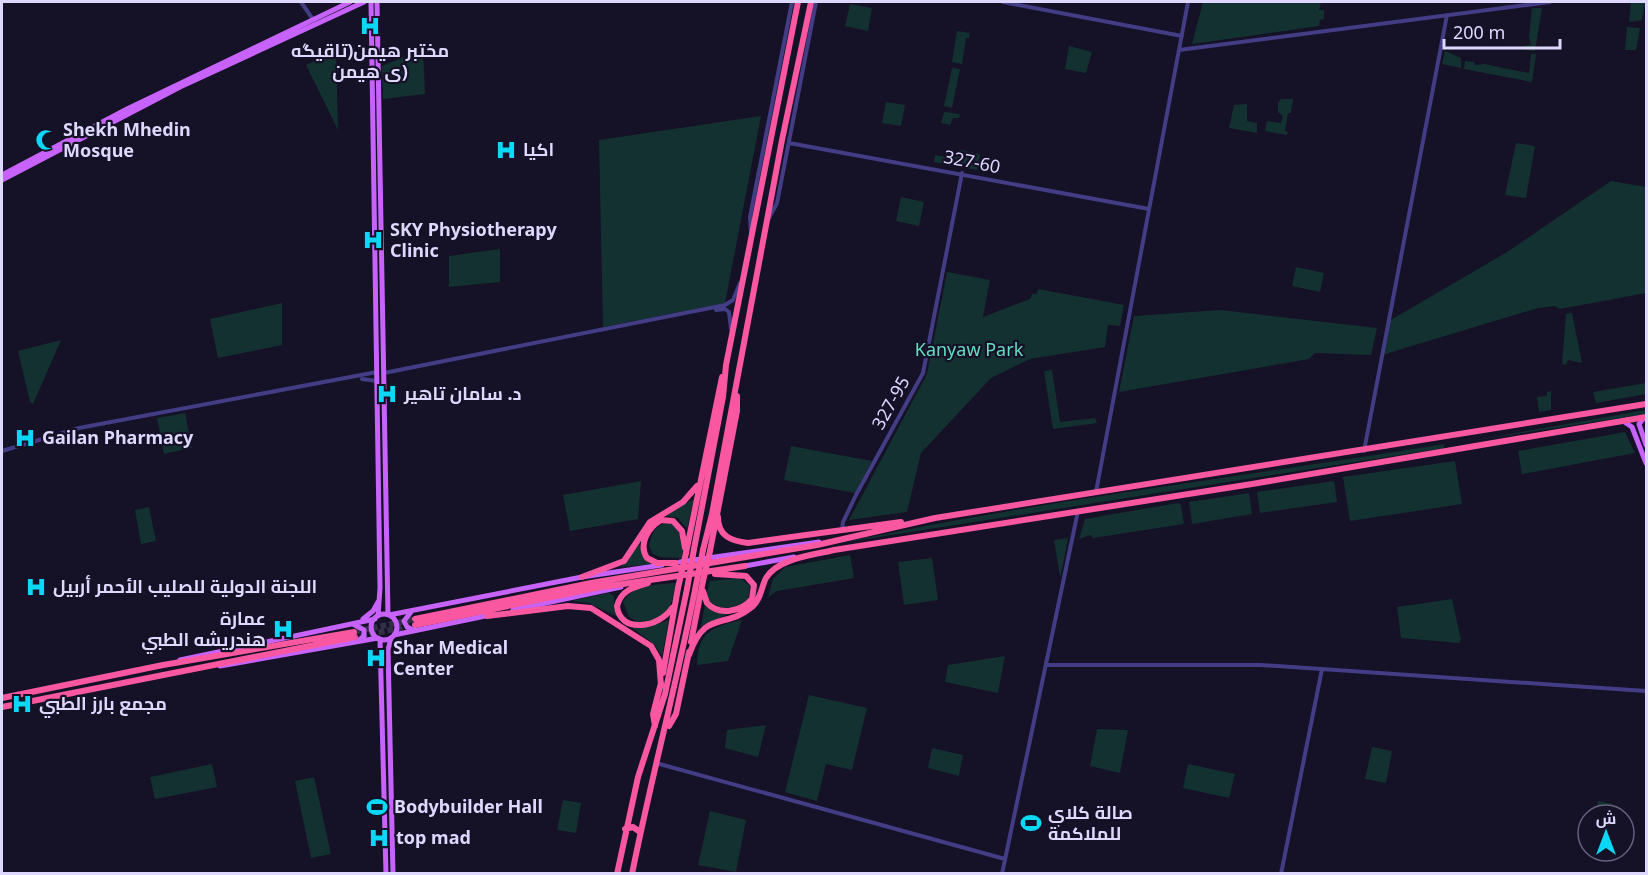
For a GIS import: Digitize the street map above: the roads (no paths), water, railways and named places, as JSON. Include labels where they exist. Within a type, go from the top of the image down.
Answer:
[{"type":"highway","points":[[617,873],[638,777],[665,694],[687,589],[782,67],[798,2]]},
{"type":"highway","points":[[665,730],[676,714],[689,655],[766,221],[782,140],[801,68],[812,2]]},
{"type":"highway","points":[[773,120],[773,138],[778,142],[782,140]]},
{"type":"highway","points":[[765,162],[772,164],[773,187]]},
{"type":"highway","points":[[655,726],[653,714],[661,686],[716,397],[726,365]]},
{"type":"highway","points":[[632,873],[695,591],[718,517],[737,411],[736,385]]},
{"type":"highway","points":[[718,517],[718,526],[722,534],[741,542],[842,531],[1364,451],[1647,404]]},
{"type":"highway","points":[[689,655],[696,638],[704,628],[743,612],[755,604],[765,580],[776,568],[834,550],[1647,417]]},
{"type":"highway","points":[[1455,436],[1458,448]]},
{"type":"highway","points":[[582,577],[624,561],[647,525],[686,500],[700,480]]},
{"type":"highway","points":[[416,625],[591,583],[834,540],[935,518]]},
{"type":"highway","points":[[686,553],[682,531],[676,522],[664,519],[653,525],[644,542],[646,556],[655,563],[674,570],[746,576],[754,585],[752,599],[736,609],[714,609],[704,599],[703,581]]},
{"type":"highway","points":[[709,573],[745,566]]},
{"type":"highway","points":[[674,570],[665,578],[626,591],[618,603],[619,615],[633,624],[656,622],[668,615],[676,600]]},
{"type":"highway","points":[[416,625],[665,578]]},
{"type":"highway","points":[[487,616],[568,606],[591,608],[651,646],[659,660],[661,686]]},
{"type":"highway","points":[[2,698],[163,665],[353,637]]},
{"type":"highway","points":[[2,707],[353,637]]},
{"type":"highway","points":[[625,829],[633,826],[640,832]]},
{"type":"main road","points":[[2,175],[126,109],[312,18],[350,2]]},
{"type":"main road","points":[[2,180],[180,87],[364,2]]},
{"type":"main road","points":[[371,2],[382,370],[380,379],[380,588],[372,630],[379,639],[382,660],[393,873]]},
{"type":"main road","points":[[377,2],[378,252]]},
{"type":"main road","points":[[380,379],[387,607],[388,615],[397,625],[393,636],[389,668],[386,873]]},
{"type":"main road","points":[[1647,417],[1638,424],[1647,463]]},
{"type":"main road","points":[[1619,422],[1630,424],[1644,446]]},
{"type":"main road","points":[[745,566],[834,550]]},
{"type":"main road","points":[[163,665],[214,651],[582,577],[674,570]]},
{"type":"main road","points":[[418,609],[408,614],[404,621],[408,628],[487,616],[652,579]]},
{"type":"main road","points":[[360,621],[375,608],[380,588]]},
{"type":"main road","points":[[387,607],[395,611],[418,609]]},
{"type":"main road","points":[[346,624],[357,624],[364,630],[363,638],[353,637]]},
{"type":"main road","points":[[389,668],[393,642],[416,625]]},
{"type":"main road","points":[[353,637],[379,639],[404,633]]},
{"type":"main road","points":[[353,637],[375,643],[382,660]]},
{"type":"street","points":[[301,2],[312,18]]},
{"type":"street","points":[[751,237],[749,220],[771,107],[782,67],[792,2]]},
{"type":"street","points":[[1003,2],[1182,36]]},
{"type":"street","points":[[1096,493],[1188,2]]},
{"type":"street","points":[[1179,50],[1550,2]]},
{"type":"street","points":[[1364,451],[1447,15]]},
{"type":"street","points":[[766,221],[777,203],[801,68]]},
{"type":"street","name":"327-60","points":[[789,142],[1149,209]]},
{"type":"street","name":"327-95","points":[[842,531],[843,522],[856,495],[923,374],[962,173]]},
{"type":"street","points":[[701,311],[731,302],[745,271]]},
{"type":"street","points":[[2,451],[72,429],[316,382],[370,375],[382,370],[701,311],[723,309],[728,311],[731,340]]},
{"type":"street","points":[[316,382],[380,379]]},
{"type":"street","points":[[1002,873],[1078,511]]},
{"type":"street","points":[[1046,665],[1233,664],[1647,691]]},
{"type":"street","points":[[1281,873],[1322,669]]},
{"type":"street","points":[[655,763],[1005,859]]},
{"type":"tunnel","points":[[354,632],[415,619]]},
{"type":"tunnel","points":[[361,636],[410,626]]},
{"type":"place","name":"مختبر هيمن(تاقیگه ی هیمن)","points":[[370,26]]},
{"type":"place","name":"Shekh Mhedin Mosque","points":[[46,140]]},
{"type":"place","name":"اكيا","points":[[506,150]]},
{"type":"place","name":"SKY Physiotherapy Clinic","points":[[373,240]]},
{"type":"place","name":"د. سامان تاهیر","points":[[387,394]]},
{"type":"place","name":"Gailan Pharmacy","points":[[25,438]]},
{"type":"place","name":"اللجنة الدولية للصليب الأحمر أربيل","points":[[36,587]]},
{"type":"place","name":"عمارة هندريشه الطبي","points":[[283,629]]},
{"type":"place","name":"Shar Medical Center","points":[[376,658]]},
{"type":"place","name":"مجمع بارز الطبي","points":[[22,704]]},
{"type":"place","name":"Bodybuilder Hall","points":[[377,807]]},
{"type":"place","name":"صالة كلاي للملاكمة","points":[[1031,823]]},
{"type":"place","name":"top mad","points":[[379,838]]},
{"type":"park label","name":"Kanyaw Park","points":[[969,350]]}]
